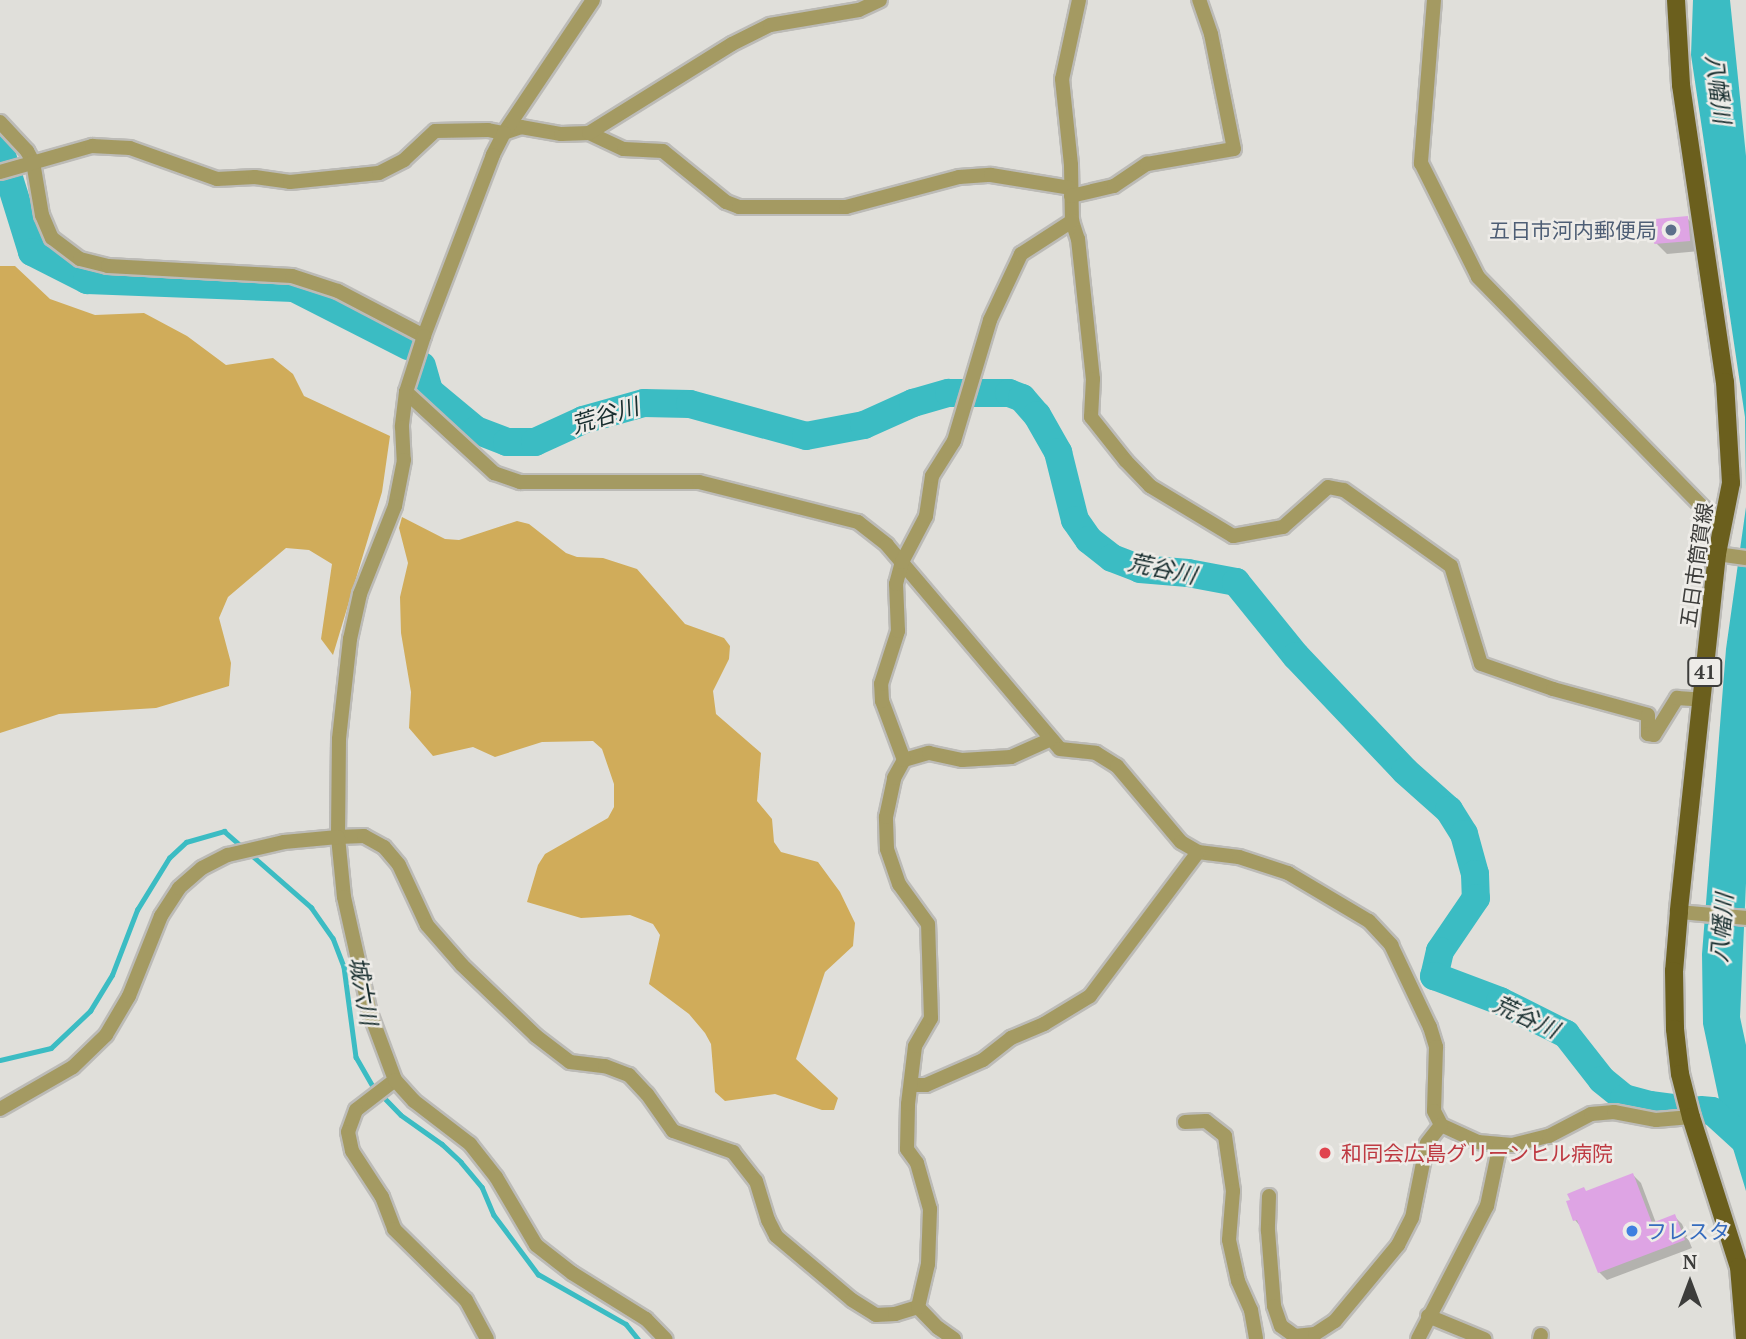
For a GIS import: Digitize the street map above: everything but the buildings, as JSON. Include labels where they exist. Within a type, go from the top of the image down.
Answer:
[{"type":"main road","name":"五日市筒賀線","points":[[1676,0],[1681,85],[1725,382],[1731,483],[1718,524],[1723,555],[1703,699],[1685,912],[1674,971],[1675,1029],[1680,1074],[1691,1117],[1739,1267],[1745,1339]]},
{"type":"street","points":[[593,0],[505,133],[424,336],[406,392],[402,427],[404,460],[395,506],[360,594],[350,639],[339,739],[338,837],[344,897],[370,1013],[392,1082],[470,1144],[496,1177],[536,1245],[572,1273],[646,1319],[665,1339]]},
{"type":"street","points":[[589,133],[732,44],[770,25],[859,10],[880,0]]},
{"type":"street","points":[[1079,0],[1062,79],[1071,165],[1072,221],[1078,240],[1093,379],[1091,417],[1150,486],[1233,536],[1283,527],[1328,487],[1344,490],[1451,566],[1481,664],[1553,689],[1648,715],[1648,734],[1654,735],[1677,698],[1703,699]]},
{"type":"street","points":[[0,172],[92,146],[130,148],[217,179],[255,177],[290,182],[379,173],[404,160],[435,131],[488,130],[505,133],[521,127],[561,134],[589,133],[624,149],[663,151],[726,202],[739,207],[846,207],[959,177],[991,175],[1070,192],[1114,186],[1147,164],[1234,149],[1211,34],[1199,0]]},
{"type":"street","points":[[1434,0],[1420,163],[1478,277],[1718,524]]},
{"type":"street","points":[[0,122],[27,151],[42,215],[52,239],[80,259],[108,266],[292,276],[338,291],[424,336]]},
{"type":"street","points":[[904,760],[882,701],[881,684],[898,631],[896,584],[902,562],[926,516],[932,476],[954,441],[990,320],[1021,254],[1072,221]]},
{"type":"street","points":[[406,392],[494,472],[520,482],[699,482],[745,491],[858,522],[887,545],[1049,740],[1060,749],[1096,752],[1117,766],[1181,842],[1198,852],[1239,857],[1288,873],[1369,921],[1391,944],[1430,1027],[1436,1047],[1434,1111],[1441,1125],[1478,1142],[1512,1145],[1549,1136],[1591,1114],[1614,1112],[1656,1120],[1691,1117]]},
{"type":"street","points":[[1723,555],[1746,558]]},
{"type":"street","points":[[918,1307],[928,1264],[930,1209],[917,1163],[907,1149],[908,1104],[915,1046],[931,1018],[928,925],[899,884],[887,849],[886,817],[894,778],[904,760],[929,753],[961,760],[1011,757],[1049,740]]},
{"type":"street","points":[[0,1108],[72,1067],[106,1035],[129,996],[161,916],[179,888],[202,868],[228,855],[284,842],[364,836],[384,847],[399,865],[427,925],[462,965],[536,1036],[570,1062],[605,1066],[629,1075],[647,1094],[673,1131],[733,1152],[756,1181],[776,1236],[852,1300],[876,1315],[895,1314],[918,1307]]},
{"type":"street","points":[[912,1085],[926,1085],[983,1060],[1011,1038],[1044,1024],[1090,996],[1198,852]]},
{"type":"street","points":[[1685,912],[1746,918]]},
{"type":"street","points":[[392,1082],[356,1110],[348,1132],[352,1151],[382,1197],[394,1229],[466,1300],[487,1339]]},
{"type":"street","points":[[1185,1122],[1206,1121],[1224,1136],[1233,1191],[1229,1240],[1238,1281],[1251,1310],[1256,1339]]},
{"type":"street","points":[[1269,1196],[1268,1231],[1274,1306],[1281,1326],[1295,1336],[1315,1334],[1335,1321],[1398,1245],[1412,1218],[1427,1143],[1441,1125]]},
{"type":"street","points":[[1418,1339],[1428,1315],[1487,1206],[1500,1144]]},
{"type":"street","points":[[918,1307],[950,1338]]},
{"type":"street","points":[[1428,1315],[1485,1339]]},
{"type":"shaded area","points":[[0,266],[15,266],[50,299],[95,315],[144,313],[187,336],[226,365],[273,358],[293,374],[304,396],[390,436],[382,492],[333,655],[321,639],[332,564],[309,550],[286,548],[228,597],[219,618],[231,663],[229,686],[156,708],[59,714],[0,733]]},
{"type":"shaded area","points":[[402,517],[445,539],[459,540],[517,521],[529,524],[566,553],[577,557],[603,558],[637,569],[685,624],[724,638],[730,646],[729,659],[713,691],[716,714],[761,753],[757,801],[772,819],[774,842],[781,852],[818,862],[840,892],[855,923],[853,946],[825,972],[796,1059],[838,1098],[834,1110],[822,1110],[775,1094],[725,1101],[715,1092],[711,1044],[705,1033],[689,1014],[649,984],[660,935],[653,924],[630,915],[581,918],[527,902],[538,865],[545,854],[608,818],[614,807],[614,784],[602,749],[593,741],[542,742],[495,757],[473,747],[433,756],[409,728],[411,692],[401,633],[400,597],[408,563],[399,528]]},
{"type":"water","name":"八幡川","points":[[1693,0],[1730,0],[1746,156],[1746,488],[1745,417],[1691,55]]},
{"type":"water","name":"八幡川","points":[[1746,507],[1746,883],[1740,1017],[1746,1045],[1746,1191],[1721,1109],[1703,1024],[1702,954],[1726,649]]},
{"type":"waterway","name":"荒谷川","points":[[0,149],[32,252],[87,280],[294,288],[408,346]]},
{"type":"waterway","name":"荒谷川","points":[[422,366],[429,391],[476,430],[507,442],[535,442],[583,420],[644,403],[690,404],[806,436],[864,425],[913,403],[949,393],[1009,393],[1022,398],[1037,415],[1058,452],[1075,520],[1089,540],[1112,558],[1140,569],[1188,573],[1236,582],[1296,656],[1405,771],[1449,810],[1464,834],[1475,874],[1476,898],[1440,951],[1434,976],[1500,1001],[1566,1034],[1602,1080],[1624,1098],[1675,1108]]},
{"type":"waterway","name":"城六川","points":[[0,1060],[51,1048],[90,1011],[112,975],[137,910],[169,858],[186,842],[224,831],[311,907],[333,938],[344,967],[356,1057],[373,1086],[401,1115],[442,1144],[461,1162],[482,1187],[494,1215],[538,1274],[626,1324],[638,1339]]},
{"type":"waterway","name":"荒谷川","points":[[1701,1110],[1712,1111],[1746,1142]]},
{"type":"place","name":"五日市河内郵便局","points":[[1671,230]]},
{"type":"place","name":"和同会広島グリーンヒル病院","points":[[1325,1153]]},
{"type":"place","name":"フレスタ","points":[[1632,1231]]}]
